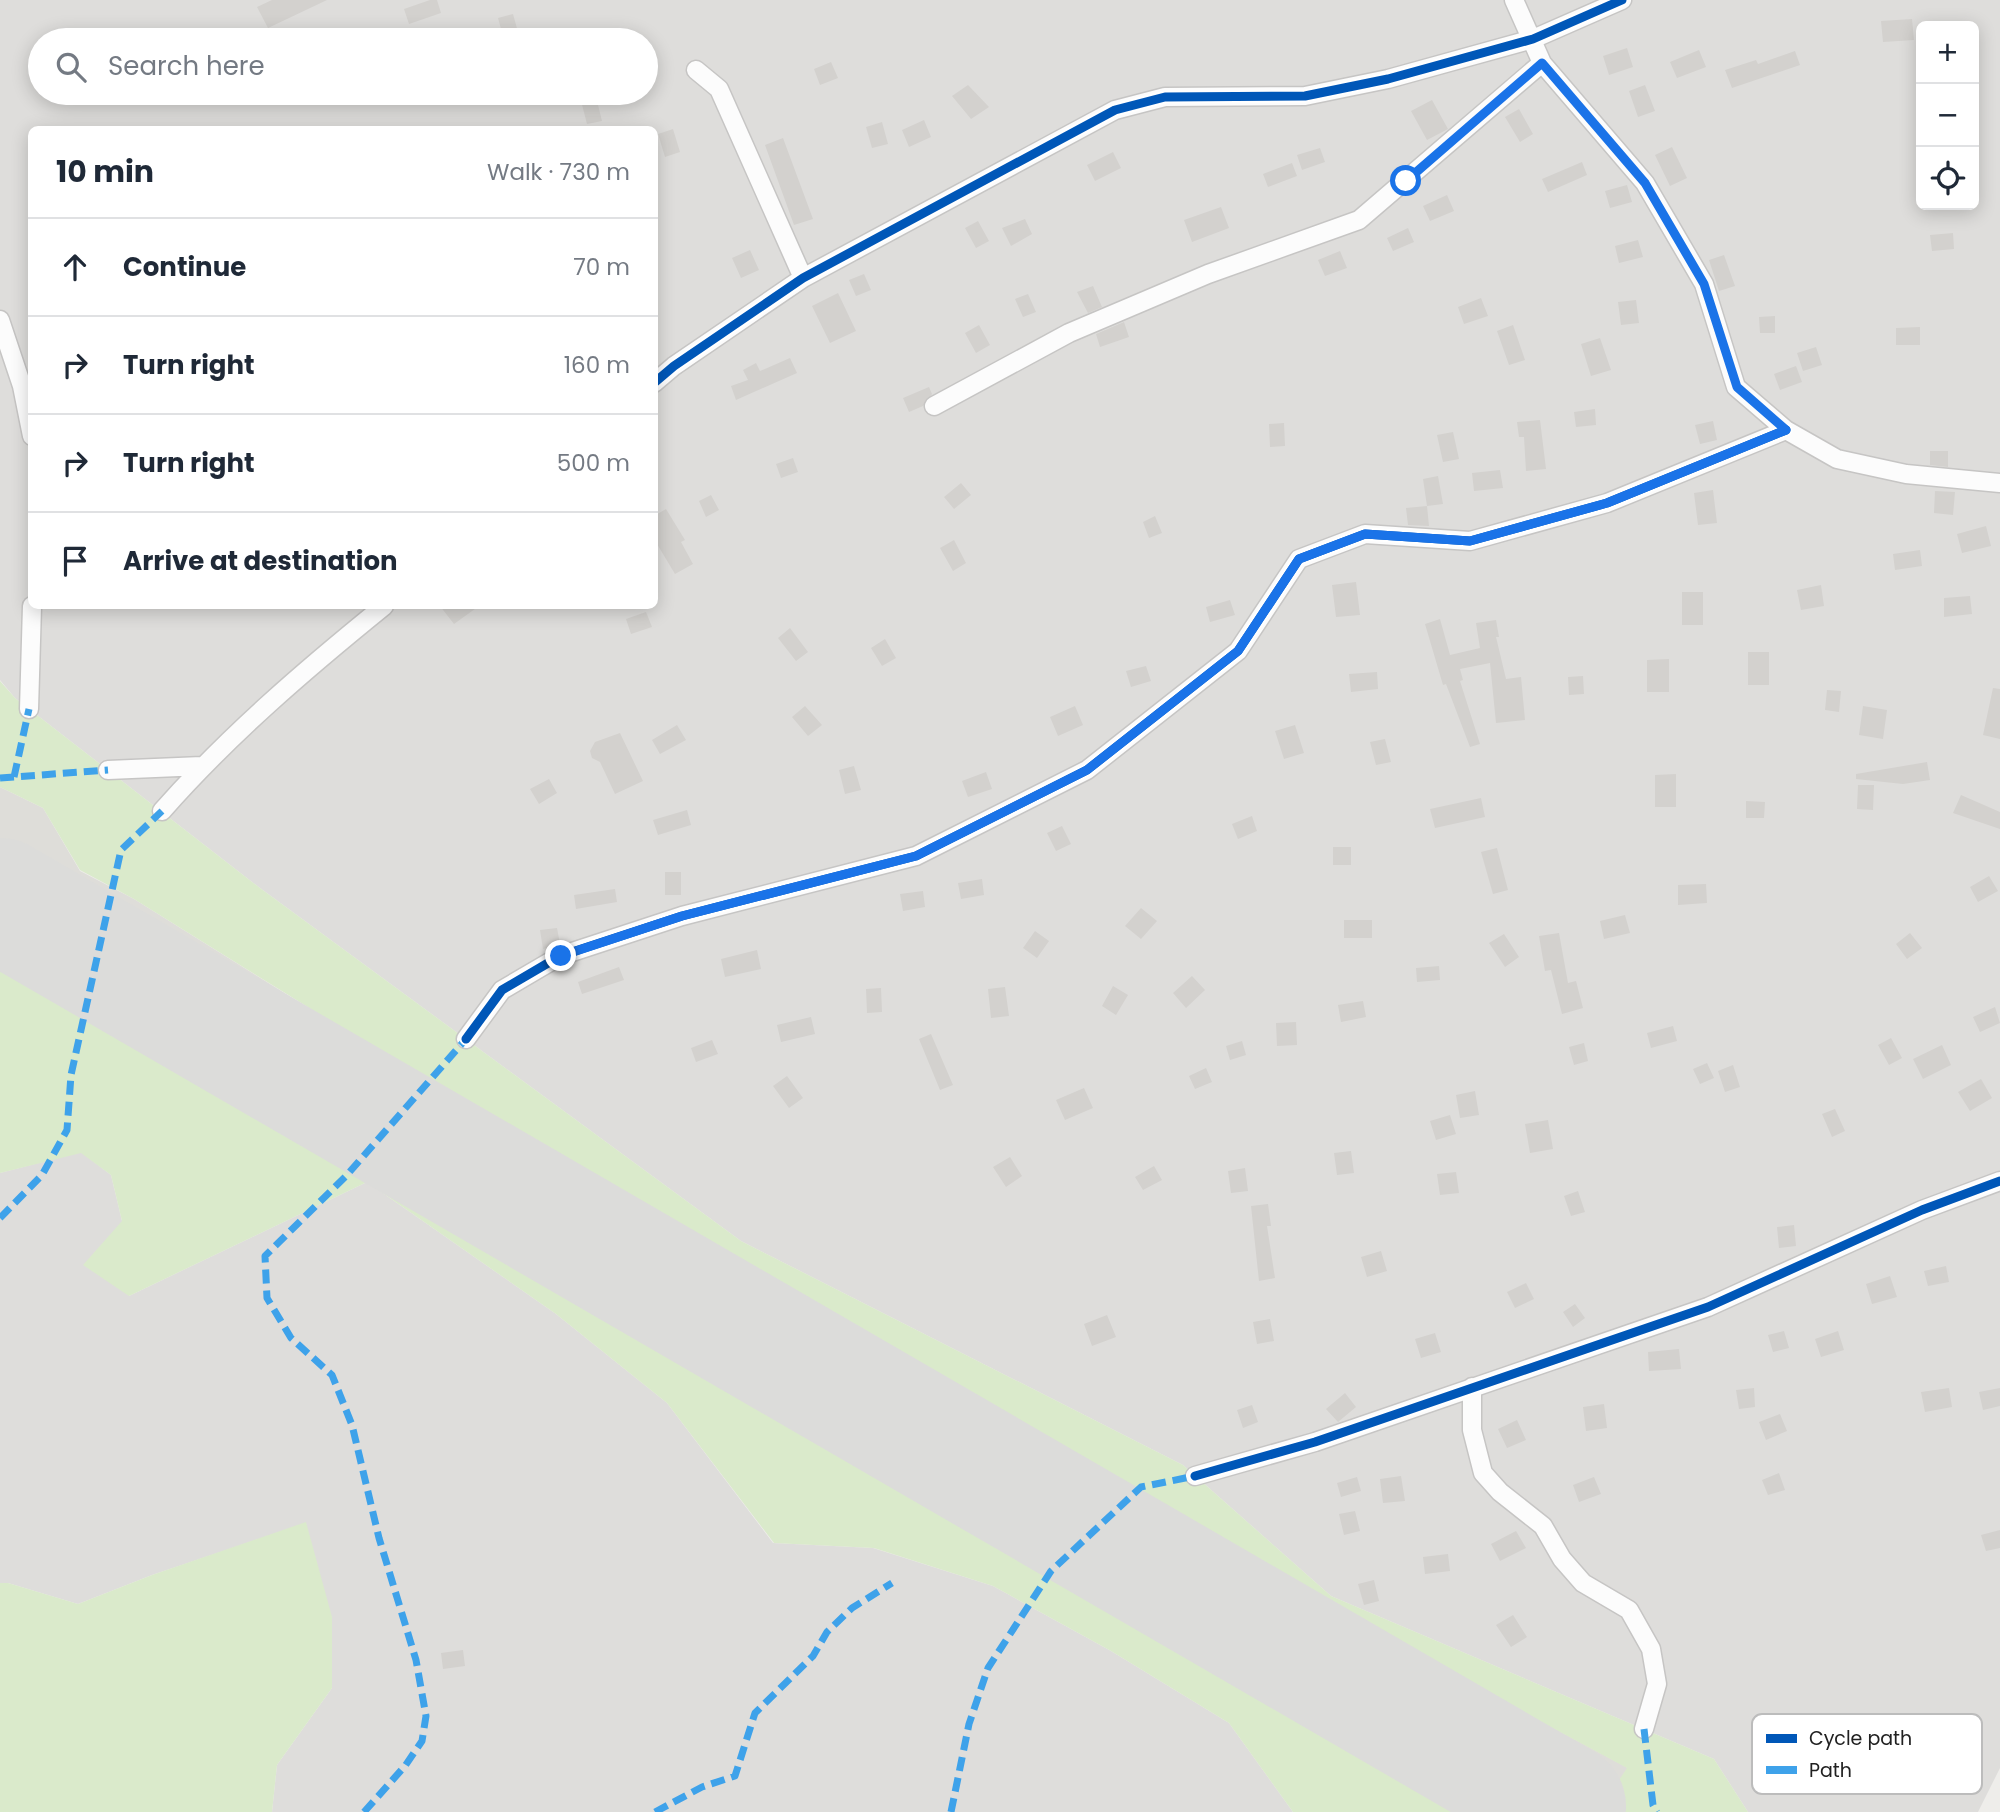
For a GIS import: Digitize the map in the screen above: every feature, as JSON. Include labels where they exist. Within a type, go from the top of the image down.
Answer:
[{"type":"street","points":[[1514,0],[1542,63],[1645,183],[1704,284],[1737,387],[1786,430],[1837,459],[1906,474],[2000,483]]},
{"type":"street","points":[[658,380],[803,278],[1115,110],[1166,97],[1306,96],[1388,79],[1533,39],[1622,0]]},
{"type":"street","points":[[934,406],[1069,333],[1208,274],[1359,220],[1542,63]]},
{"type":"street","points":[[696,70],[719,89],[803,278]]},
{"type":"street","points":[[0,320],[22,386],[28,416]]},
{"type":"street","points":[[466,1039],[502,990],[561,956],[682,916],[916,856],[1087,770],[1238,651],[1299,559],[1365,534],[1470,541],[1607,503],[1786,430]]},
{"type":"street","points":[[29,709],[32,609]]},
{"type":"street","points":[[162,811],[202,766],[289,683],[380,609]]},
{"type":"street","points":[[108,770],[202,766]]},
{"type":"street","points":[[1195,1476],[1315,1442],[1708,1307],[1922,1210],[2000,1181]]},
{"type":"street","points":[[1472,1387],[1472,1430],[1483,1473],[1500,1492],[1543,1525],[1562,1559],[1583,1583],[1629,1611],[1651,1648],[1657,1685],[1644,1729]]},
{"type":"shaded area","points":[[0,0],[2000,0],[2000,1768],[1978,1812],[1748,1812],[1714,1759],[1331,1596],[1183,1465],[741,1241],[260,888],[15,698],[0,680]]},
{"type":"shaded area","points":[[0,787],[43,808],[80,871],[134,899],[456,1100],[805,1308],[1216,1546],[1628,1768],[1598,1812],[1505,1812],[1046,1552],[564,1269],[0,928]]},
{"type":"shaded area","points":[[81,1152],[111,1175],[122,1221],[129,1296],[367,1182],[556,1314],[667,1403],[773,1543],[873,1548],[993,1586],[1111,1651],[1229,1723],[1293,1812],[272,1812],[277,1765],[332,1688],[306,1523],[152,1575],[78,1604],[0,1583],[0,1173]]},
{"type":"green space","points":[[0,681],[15,698],[260,888],[741,1241],[1183,1465],[1331,1596],[1714,1759],[1748,1812],[1598,1812],[1627,1768],[1266,1574],[942,1389],[536,1147],[134,899],[80,870],[43,808],[0,787]]},
{"type":"green space","points":[[0,928],[564,1269],[1046,1552],[1505,1812],[1293,1812],[1229,1723],[1111,1651],[993,1586],[874,1548],[774,1543],[667,1403],[556,1314],[367,1182],[129,1296],[83,1265],[122,1221],[111,1175],[81,1153],[0,1173]]},
{"type":"green space","points":[[306,1522],[332,1617],[332,1688],[277,1765],[272,1812],[0,1812],[0,1583],[78,1604],[152,1575]]},
{"type":"building","points":[[272,0],[327,0],[268,28],[257,7]]},
{"type":"building","points":[[437,0],[441,13],[409,24],[404,9]]},
{"type":"building","points":[[513,14],[517,28],[501,28],[498,18]]},
{"type":"building","points":[[1912,19],[1914,40],[1883,42],[1881,21]]},
{"type":"building","points":[[1627,48],[1633,67],[1609,75],[1603,56]]},
{"type":"building","points":[[1699,50],[1706,67],[1677,78],[1670,62]]},
{"type":"building","points":[[1795,51],[1800,65],[1732,88],[1725,70],[1756,60],[1758,64]]},
{"type":"building","points":[[831,62],[838,78],[820,85],[814,69]]},
{"type":"building","points":[[968,85],[989,107],[971,119],[952,96]]},
{"type":"building","points":[[1645,85],[1655,111],[1638,117],[1629,91]]},
{"type":"building","points":[[1432,100],[1448,129],[1427,140],[1411,111]]},
{"type":"building","points":[[582,105],[598,105],[602,121],[587,124]]},
{"type":"building","points":[[1519,109],[1533,134],[1520,142],[1505,117]]},
{"type":"building","points":[[924,120],[931,137],[909,147],[902,130]]},
{"type":"building","points":[[882,122],[888,144],[872,148],[866,127]]},
{"type":"building","points":[[673,129],[680,152],[665,157],[658,134]]},
{"type":"building","points":[[783,138],[813,219],[794,225],[765,145]]},
{"type":"building","points":[[1672,147],[1687,178],[1670,186],[1655,155]]},
{"type":"building","points":[[1320,148],[1325,162],[1302,170],[1297,155]]},
{"type":"building","points":[[1113,152],[1121,168],[1095,181],[1087,165]]},
{"type":"building","points":[[1582,162],[1587,175],[1548,192],[1542,179]]},
{"type":"building","points":[[1292,163],[1297,176],[1268,187],[1263,174]]},
{"type":"building","points":[[1627,185],[1632,202],[1610,208],[1605,191]]},
{"type":"building","points":[[1447,195],[1454,211],[1430,221],[1423,206]]},
{"type":"building","points":[[1221,207],[1229,228],[1192,242],[1184,220]]},
{"type":"building","points":[[1025,219],[1032,234],[1011,246],[1002,228]]},
{"type":"building","points":[[978,221],[989,241],[976,248],[965,228]]},
{"type":"building","points":[[1408,228],[1414,242],[1393,251],[1387,238]]},
{"type":"building","points":[[1953,233],[1954,249],[1932,251],[1930,235]]},
{"type":"building","points":[[1638,240],[1643,257],[1619,263],[1615,246]]},
{"type":"building","points":[[750,250],[759,270],[741,278],[732,258]]},
{"type":"building","points":[[1340,251],[1347,268],[1325,276],[1318,260]]},
{"type":"building","points":[[1724,255],[1735,286],[1719,291],[1709,260]]},
{"type":"building","points":[[864,274],[871,290],[856,296],[849,280]]},
{"type":"building","points":[[1093,286],[1102,307],[1088,313],[1077,292]]},
{"type":"building","points":[[838,293],[856,331],[830,343],[812,306]]},
{"type":"building","points":[[1028,294],[1036,312],[1023,317],[1015,299]]},
{"type":"building","points":[[1481,298],[1488,316],[1464,324],[1458,307]]},
{"type":"building","points":[[1636,300],[1639,323],[1621,325],[1618,302]]},
{"type":"building","points":[[1775,316],[1775,333],[1760,333],[1759,317]]},
{"type":"building","points":[[1124,322],[1129,337],[1100,347],[1096,334]]},
{"type":"building","points":[[979,325],[990,345],[976,353],[965,333]]},
{"type":"building","points":[[1513,325],[1525,360],[1509,365],[1497,331]]},
{"type":"building","points":[[1920,327],[1920,345],[1896,345],[1896,328]]},
{"type":"building","points":[[1600,338],[1611,370],[1591,376],[1581,344]]},
{"type":"building","points":[[1816,347],[1822,365],[1803,371],[1797,353]]},
{"type":"building","points":[[790,358],[797,373],[736,400],[731,386],[748,380],[743,370],[756,363],[760,371]]},
{"type":"building","points":[[1796,366],[1802,382],[1780,390],[1774,374]]},
{"type":"building","points":[[929,387],[932,394],[923,406],[909,412],[903,398]]},
{"type":"building","points":[[1595,409],[1596,425],[1576,427],[1574,412]]},
{"type":"building","points":[[1540,420],[1546,469],[1526,471],[1524,437],[1519,437],[1517,422]]},
{"type":"building","points":[[1713,421],[1717,440],[1700,444],[1695,425]]},
{"type":"building","points":[[1284,423],[1285,446],[1270,447],[1269,424]]},
{"type":"building","points":[[1453,432],[1459,459],[1443,462],[1437,435]]},
{"type":"building","points":[[1930,451],[1948,451],[1948,467],[1930,465]]},
{"type":"building","points":[[793,458],[798,472],[781,478],[776,464]]},
{"type":"building","points":[[1500,470],[1503,488],[1474,491],[1472,473]]},
{"type":"building","points":[[1438,476],[1443,504],[1427,506],[1423,479]]},
{"type":"building","points":[[961,483],[971,495],[954,509],[944,497]]},
{"type":"building","points":[[1713,490],[1717,523],[1698,525],[1694,493]]},
{"type":"building","points":[[1935,491],[1955,492],[1953,515],[1934,513]]},
{"type":"building","points":[[711,495],[719,510],[706,517],[699,501]]},
{"type":"building","points":[[1427,506],[1429,526],[1408,525],[1406,508]]},
{"type":"building","points":[[666,509],[685,540],[681,542],[693,564],[675,574],[658,546],[658,514]]},
{"type":"building","points":[[1155,516],[1162,533],[1149,538],[1143,522]]},
{"type":"building","points":[[1986,526],[1991,546],[1962,553],[1957,534]]},
{"type":"building","points":[[954,540],[966,563],[953,571],[940,548]]},
{"type":"building","points":[[1920,550],[1922,566],[1895,570],[1893,554]]},
{"type":"building","points":[[1356,582],[1360,615],[1336,617],[1332,585]]},
{"type":"building","points":[[1821,585],[1824,606],[1801,610],[1797,590]]},
{"type":"building","points":[[1682,592],[1703,592],[1703,625],[1682,625]]},
{"type":"building","points":[[1970,596],[1972,614],[1944,617],[1944,598]]},
{"type":"building","points":[[1230,600],[1235,615],[1210,622],[1206,607]]},
{"type":"building","points":[[442,609],[475,609],[454,624]]},
{"type":"building","points":[[646,612],[652,627],[631,634],[626,619]]},
{"type":"building","points":[[1440,619],[1450,655],[1480,648],[1476,623],[1496,620],[1499,637],[1496,637],[1506,679],[1521,677],[1525,720],[1496,723],[1490,663],[1460,669],[1463,680],[1460,681],[1480,744],[1470,747],[1446,684],[1443,685],[1425,624]]},
{"type":"building","points":[[790,628],[808,652],[796,661],[778,638]]},
{"type":"building","points":[[885,639],[896,658],[882,666],[871,648]]},
{"type":"building","points":[[1748,652],[1769,652],[1769,685],[1748,685]]},
{"type":"building","points":[[1669,659],[1669,692],[1647,692],[1647,660]]},
{"type":"building","points":[[1146,666],[1151,681],[1131,687],[1126,671]]},
{"type":"building","points":[[1377,672],[1378,689],[1351,692],[1349,674]]},
{"type":"building","points":[[1583,676],[1584,694],[1569,695],[1568,677]]},
{"type":"building","points":[[1993,688],[2000,689],[2000,739],[1983,735]]},
{"type":"building","points":[[1827,690],[1841,691],[1839,712],[1825,710]]},
{"type":"building","points":[[805,706],[822,725],[808,736],[792,717]]},
{"type":"building","points":[[1075,706],[1083,725],[1058,736],[1050,717]]},
{"type":"building","points":[[1863,706],[1887,710],[1883,739],[1859,735]]},
{"type":"building","points":[[677,725],[686,740],[660,754],[652,740]]},
{"type":"building","points":[[1295,725],[1304,753],[1284,759],[1275,731]]},
{"type":"building","points":[[620,733],[643,781],[615,794],[600,762],[592,758],[590,751],[595,742]]},
{"type":"building","points":[[1385,739],[1391,762],[1376,765],[1370,742]]},
{"type":"building","points":[[1927,762],[1930,780],[1903,784],[1856,779],[1856,774]]},
{"type":"building","points":[[854,766],[861,790],[845,794],[839,770]]},
{"type":"building","points":[[986,772],[992,789],[968,797],[962,781]]},
{"type":"building","points":[[1676,774],[1676,807],[1655,807],[1655,775]]},
{"type":"building","points":[[549,779],[557,793],[539,804],[530,789]]},
{"type":"building","points":[[1858,785],[1874,785],[1873,810],[1857,809]]},
{"type":"building","points":[[1961,795],[2000,812],[2000,829],[1953,813]]},
{"type":"building","points":[[1481,798],[1485,817],[1435,828],[1430,809]]},
{"type":"building","points":[[1746,801],[1765,802],[1764,818],[1746,818]]},
{"type":"building","points":[[687,810],[691,825],[658,835],[653,820]]},
{"type":"building","points":[[1252,816],[1257,831],[1238,839],[1232,824]]},
{"type":"building","points":[[1062,826],[1071,844],[1056,851],[1047,833]]},
{"type":"building","points":[[1333,847],[1351,847],[1351,865],[1333,865]]},
{"type":"building","points":[[1497,848],[1508,890],[1493,894],[1481,852]]},
{"type":"building","points":[[665,872],[681,872],[681,895],[665,895]]},
{"type":"building","points":[[1989,876],[1998,891],[1978,902],[1970,887]]},
{"type":"building","points":[[982,879],[984,895],[961,899],[958,883]]},
{"type":"building","points":[[1706,884],[1707,903],[1678,905],[1678,885]]},
{"type":"building","points":[[615,889],[617,902],[576,909],[574,895]]},
{"type":"building","points":[[923,891],[925,907],[903,911],[900,894]]},
{"type":"building","points":[[1141,908],[1157,921],[1141,939],[1125,926]]},
{"type":"building","points":[[1625,915],[1630,933],[1604,939],[1600,921]]},
{"type":"building","points":[[1344,920],[1372,920],[1372,938],[1344,938]]},
{"type":"building","points":[[557,928],[560,944],[543,949],[540,930]]},
{"type":"building","points":[[1035,931],[1049,941],[1037,958],[1023,948]]},
{"type":"building","points":[[1559,933],[1568,983],[1576,981],[1583,1008],[1562,1014],[1551,970],[1545,971],[1539,936]]},
{"type":"building","points":[[1910,933],[1922,948],[1907,959],[1896,944]]},
{"type":"building","points":[[1504,934],[1519,957],[1505,967],[1489,943]]},
{"type":"building","points":[[757,950],[761,969],[725,977],[721,959]]},
{"type":"building","points":[[1439,966],[1440,980],[1417,982],[1416,968]]},
{"type":"building","points":[[619,967],[624,980],[582,994],[578,982]]},
{"type":"building","points":[[1192,976],[1205,990],[1186,1008],[1173,993]]},
{"type":"building","points":[[1113,986],[1128,995],[1116,1015],[1102,1006]]},
{"type":"building","points":[[1005,987],[1009,1016],[991,1018],[988,989]]},
{"type":"building","points":[[881,988],[882,1012],[867,1013],[866,989]]},
{"type":"building","points":[[1363,1001],[1366,1017],[1341,1022],[1338,1005]]},
{"type":"building","points":[[1995,1007],[2000,1023],[1980,1032],[1973,1017]]},
{"type":"building","points":[[811,1017],[815,1034],[781,1042],[777,1025]]},
{"type":"building","points":[[1296,1022],[1297,1045],[1277,1046],[1276,1023]]},
{"type":"building","points":[[1673,1026],[1677,1041],[1651,1048],[1647,1033]]},
{"type":"building","points":[[931,1034],[953,1085],[940,1090],[919,1039]]},
{"type":"building","points":[[1891,1038],[1902,1058],[1889,1065],[1878,1045]]},
{"type":"building","points":[[712,1040],[718,1054],[696,1062],[691,1048]]},
{"type":"building","points":[[1242,1041],[1246,1055],[1230,1060],[1226,1046]]},
{"type":"building","points":[[1584,1043],[1588,1061],[1574,1065],[1569,1047]]},
{"type":"building","points":[[1942,1045],[1951,1065],[1923,1079],[1913,1059]]},
{"type":"building","points":[[1707,1063],[1714,1078],[1700,1084],[1693,1069]]},
{"type":"building","points":[[1733,1065],[1740,1087],[1725,1092],[1718,1071]]},
{"type":"building","points":[[1206,1068],[1212,1082],[1195,1089],[1189,1076]]},
{"type":"building","points":[[787,1076],[803,1098],[789,1108],[773,1086]]},
{"type":"building","points":[[1981,1079],[1992,1098],[1970,1111],[1958,1092]]},
{"type":"building","points":[[1084,1088],[1093,1108],[1065,1120],[1056,1100]]},
{"type":"building","points":[[1475,1091],[1479,1115],[1460,1118],[1456,1095]]},
{"type":"building","points":[[1835,1109],[1845,1131],[1832,1137],[1822,1114]]},
{"type":"building","points":[[1450,1115],[1456,1134],[1436,1140],[1430,1121]]},
{"type":"building","points":[[1548,1120],[1553,1149],[1530,1153],[1525,1124]]},
{"type":"building","points":[[1351,1151],[1354,1173],[1337,1175],[1334,1153]]},
{"type":"building","points":[[1010,1157],[1022,1176],[1006,1187],[993,1167]]},
{"type":"building","points":[[1154,1166],[1162,1180],[1143,1190],[1135,1177]]},
{"type":"building","points":[[1245,1168],[1248,1191],[1231,1193],[1228,1171]]},
{"type":"building","points":[[1456,1172],[1459,1193],[1440,1195],[1437,1174]]},
{"type":"building","points":[[1578,1191],[1585,1212],[1571,1216],[1564,1196]]},
{"type":"building","points":[[1268,1204],[1271,1226],[1267,1226],[1275,1278],[1259,1281],[1251,1206]]},
{"type":"building","points":[[1794,1225],[1796,1246],[1779,1248],[1777,1227]]},
{"type":"building","points":[[1381,1251],[1387,1271],[1367,1277],[1361,1257]]},
{"type":"building","points":[[1946,1266],[1949,1282],[1928,1286],[1924,1271]]},
{"type":"building","points":[[1890,1276],[1897,1297],[1872,1304],[1866,1284]]},
{"type":"building","points":[[1526,1283],[1534,1299],[1515,1308],[1507,1292]]},
{"type":"building","points":[[1575,1304],[1585,1318],[1573,1327],[1563,1312]]},
{"type":"building","points":[[1107,1315],[1116,1337],[1092,1346],[1084,1324]]},
{"type":"building","points":[[1270,1319],[1274,1341],[1257,1344],[1253,1322]]},
{"type":"building","points":[[1784,1331],[1789,1348],[1773,1352],[1768,1335]]},
{"type":"building","points":[[1838,1331],[1844,1350],[1821,1357],[1815,1339]]},
{"type":"building","points":[[1435,1333],[1441,1352],[1421,1358],[1415,1339]]},
{"type":"building","points":[[1679,1349],[1681,1369],[1649,1371],[1648,1352]]},
{"type":"building","points":[[1754,1388],[1755,1407],[1739,1409],[1736,1390]]},
{"type":"building","points":[[1949,1388],[1952,1407],[1925,1412],[1921,1392]]},
{"type":"building","points":[[2000,1388],[2000,1406],[1983,1410],[1979,1392]]},
{"type":"building","points":[[1345,1393],[1356,1407],[1338,1422],[1326,1409]]},
{"type":"building","points":[[1604,1404],[1607,1428],[1586,1431],[1583,1407]]},
{"type":"building","points":[[1252,1405],[1258,1422],[1243,1428],[1237,1410]]},
{"type":"building","points":[[1780,1414],[1787,1431],[1766,1440],[1759,1422]]},
{"type":"building","points":[[1517,1420],[1526,1440],[1507,1448],[1498,1429]]},
{"type":"building","points":[[1779,1473],[1785,1490],[1768,1495],[1762,1480]]},
{"type":"building","points":[[1401,1476],[1405,1501],[1383,1503],[1380,1479]]},
{"type":"building","points":[[1357,1477],[1361,1491],[1341,1497],[1337,1483]]},
{"type":"building","points":[[1594,1477],[1601,1494],[1579,1502],[1573,1485]]},
{"type":"building","points":[[1355,1511],[1360,1531],[1344,1535],[1339,1514]]},
{"type":"building","points":[[2000,1530],[2000,1548],[1986,1551],[1981,1535]]},
{"type":"building","points":[[1516,1531],[1526,1548],[1500,1561],[1491,1544]]},
{"type":"building","points":[[1448,1554],[1450,1571],[1425,1574],[1423,1557]]},
{"type":"building","points":[[1374,1580],[1379,1601],[1364,1605],[1358,1584]]},
{"type":"building","points":[[1513,1615],[1527,1637],[1511,1647],[1496,1625]]},
{"type":"building","points":[[463,1650],[465,1666],[443,1669],[441,1653]]},
{"type":"runway","points":[[0,900],[1564,1806]]},
{"type":"marked path","points":[[14,777],[29,709]]},
{"type":"marked path","points":[[0,778],[108,770]]},
{"type":"marked path","points":[[0,1218],[42,1175],[67,1130],[71,1075],[121,850],[162,811]]},
{"type":"marked path","points":[[364,1812],[405,1766],[422,1741],[426,1716],[416,1660],[379,1538],[352,1425],[332,1375],[291,1338],[267,1298],[265,1256],[346,1176],[466,1039]]},
{"type":"marked path","points":[[951,1812],[969,1724],[988,1668],[1051,1571],[1141,1487],[1195,1476]]},
{"type":"marked path","points":[[655,1812],[702,1787],[735,1776],[755,1713],[813,1656],[827,1632],[852,1608],[892,1583]]},
{"type":"marked path","points":[[1644,1729],[1653,1805],[1657,1812]]},
{"type":"cycle path","points":[[658,380],[803,278],[1115,110],[1165,97],[1305,96],[1388,79],[1533,39],[1622,0]]},
{"type":"cycle path","points":[[466,1039],[502,990],[560,956],[682,916],[916,856],[1087,770],[1238,651],[1299,559],[1365,534],[1470,541],[1607,503],[1786,430]]},
{"type":"cycle path","points":[[1195,1476],[1315,1442],[1708,1307],[1922,1210],[2000,1181]]},
{"type":"route","points":[[561,956],[682,916],[916,856],[1087,770],[1238,651],[1299,559],[1365,534],[1470,541],[1607,503],[1786,430],[1737,387],[1704,284],[1645,183],[1542,63],[1406,181]]}]
